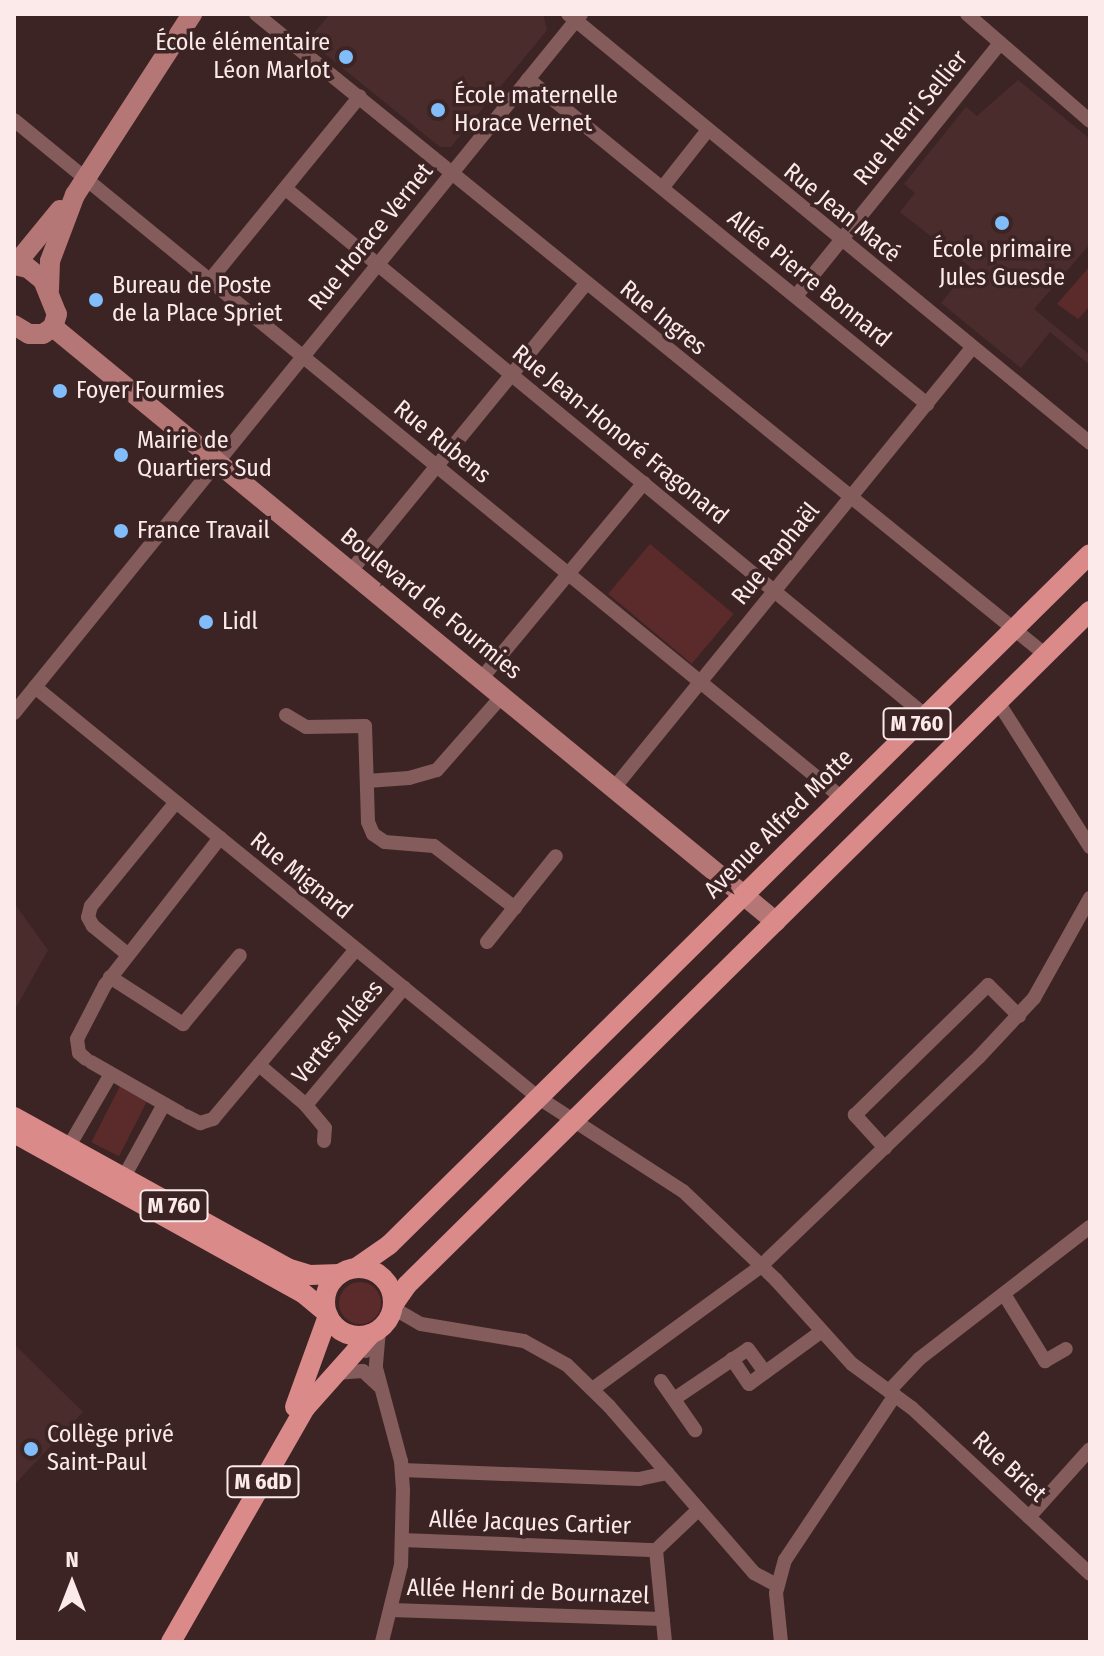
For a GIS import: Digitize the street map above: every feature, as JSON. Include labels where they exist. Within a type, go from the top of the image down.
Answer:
[{"type":"main road","name":"Avenue Alfred Motte","points":[[348,1271],[382,1252],[1090,554]]},
{"type":"main road","name":"M 760","points":[[393,1307],[410,1282],[577,1122],[1090,611]]},
{"type":"main road","name":"M 760","points":[[14,1117],[65,1154]]},
{"type":"main road","name":"M 760","points":[[14,1133],[65,1154],[287,1268],[310,1275],[348,1271]]},
{"type":"main road","name":"M 760","points":[[120,1184],[298,1291],[328,1314]]},
{"type":"main road","points":[[158,1642],[291,1415],[328,1314],[327,1291],[348,1271],[383,1278],[393,1307],[363,1335],[328,1314]]},
{"type":"main road","name":"M 6dD","points":[[171,1642],[305,1408],[363,1335]]},
{"type":"street","points":[[16,335],[38,335],[53,327],[57,311],[49,290],[36,272],[15,265],[84,178],[192,14]]},
{"type":"street","name":"Rue Ingres","points":[[256,14],[360,96],[449,175],[1046,655]]},
{"type":"street","points":[[967,14],[1090,121]]},
{"type":"street","name":"Rue Horace Vernet","points":[[14,713],[528,79],[575,16]]},
{"type":"street","name":"Rue Jean Macé","points":[[575,16],[707,131],[1090,443]]},
{"type":"street","name":"Rue Henri Sellier","points":[[796,296],[1000,43]]},
{"type":"street","name":"Allée Pierre Bonnard","points":[[528,79],[927,404]]},
{"type":"street","points":[[210,280],[360,96]]},
{"type":"street","name":"Rue Rubens","points":[[14,120],[842,798]]},
{"type":"street","points":[[663,187],[707,131]]},
{"type":"street","points":[[49,290],[52,254],[84,178]]},
{"type":"street","name":"Rue Jean-Honoré Fragonard","points":[[286,189],[926,716]]},
{"type":"street","points":[[350,572],[586,284]]},
{"type":"street","name":"Boulevard de Fourmies","points":[[53,327],[776,922]]},
{"type":"street","name":"Rue Raphaël","points":[[614,788],[972,348]]},
{"type":"street","points":[[481,679],[644,483]]},
{"type":"street","name":"Rue Mignard","points":[[35,687],[539,1098]]},
{"type":"street","points":[[367,781],[419,777],[437,770],[502,696]]},
{"type":"street","points":[[998,702],[1090,847]]},
{"type":"street","points":[[286,715],[306,727],[365,726],[368,822],[379,839],[434,846],[515,908]]},
{"type":"street","points":[[126,953],[93,926],[88,917],[91,906],[176,802]]},
{"type":"street","name":"Vertes Allées","points":[[220,838],[110,977],[77,1039],[79,1053],[200,1123],[213,1119],[356,949]]},
{"type":"street","points":[[487,942],[556,856]]},
{"type":"street","points":[[594,1388],[761,1266],[1019,1016],[1042,986],[1090,898]]},
{"type":"street","points":[[110,977],[183,1024],[240,955]]},
{"type":"street","points":[[885,1148],[855,1115],[866,1104],[988,985],[1019,1016]]},
{"type":"street","name":"Vertes Allées","points":[[306,1105],[404,988]]},
{"type":"street","name":"Vertes Allées","points":[[259,1065],[306,1105],[325,1128],[324,1141]]},
{"type":"street","points":[[65,1154],[111,1074]]},
{"type":"street","points":[[539,1098],[577,1122]]},
{"type":"street","points":[[120,1184],[164,1104]]},
{"type":"street","name":"Rue Briet","points":[[577,1122],[683,1191],[761,1266],[859,1370],[892,1393],[1090,1574]]},
{"type":"street","points":[[781,1642],[777,1585],[790,1551],[892,1393],[919,1359],[1090,1227]]},
{"type":"street","points":[[1004,1294],[1045,1361],[1066,1349]]},
{"type":"street","points":[[393,1307],[421,1324],[524,1341],[557,1358],[594,1388],[759,1577],[777,1585]]},
{"type":"street","points":[[674,1399],[748,1349],[765,1372],[822,1331]]},
{"type":"street","points":[[363,1335],[376,1368]]},
{"type":"street","points":[[363,1335],[376,1368],[402,1470],[402,1540],[391,1610],[382,1642]]},
{"type":"street","points":[[331,1375],[363,1371],[382,1390]]},
{"type":"street","points":[[661,1381],[695,1430]]},
{"type":"street","points":[[1029,1517],[1090,1449]]},
{"type":"street","points":[[402,1470],[639,1479],[667,1473]]},
{"type":"street","points":[[665,1642],[656,1550],[699,1509]]},
{"type":"street","name":"Allée Jacques Cartier","points":[[402,1540],[656,1550]]},
{"type":"street","name":"Allée Henri de Bournazel","points":[[391,1610],[663,1619]]},
{"type":"shaded area","name":"École maternelle Horace Vernet","points":[[330,14],[543,14],[547,30],[451,147],[440,147],[308,40]]},
{"type":"shaded area","name":"École primaire Jules Guesde","points":[[1018,80],[1090,139],[1090,244],[1034,309],[1090,355],[1090,365],[1050,332],[1021,368],[941,303],[970,267],[900,212],[915,193],[904,184],[966,107],[977,116]]},
{"type":"shaded area","points":[[1090,266],[1090,306],[1078,319],[1057,304]]},
{"type":"shaded area","points":[[650,544],[733,614],[692,664],[608,594]]},
{"type":"shaded area","points":[[14,903],[48,950],[14,1011]]},
{"type":"shaded area","points":[[120,1086],[148,1100],[119,1156],[91,1142]]},
{"type":"shaded area","points":[[360,1282],[375,1288],[381,1303],[375,1318],[360,1324],[345,1318],[339,1303],[345,1288]]},
{"type":"shaded area","name":"Collège privé Saint-Paul","points":[[14,1344],[83,1412],[14,1485]]},
{"type":"place","name":"École élémentaire Léon Marlot","points":[[346,57]]},
{"type":"place","name":"École maternelle Horace Vernet","points":[[438,110]]},
{"type":"place","name":"École primaire Jules Guesde","points":[[1002,223]]},
{"type":"place","name":"Bureau de Poste de la Place Spriet","points":[[96,300]]},
{"type":"place","name":"Foyer Fourmies","points":[[60,391]]},
{"type":"place","name":"Mairie de Quartiers Sud","points":[[121,455]]},
{"type":"place","name":"France Travail","points":[[121,531]]},
{"type":"place","name":"Lidl","points":[[206,622]]},
{"type":"place","name":"Collège privé Saint-Paul","points":[[31,1449]]}]
